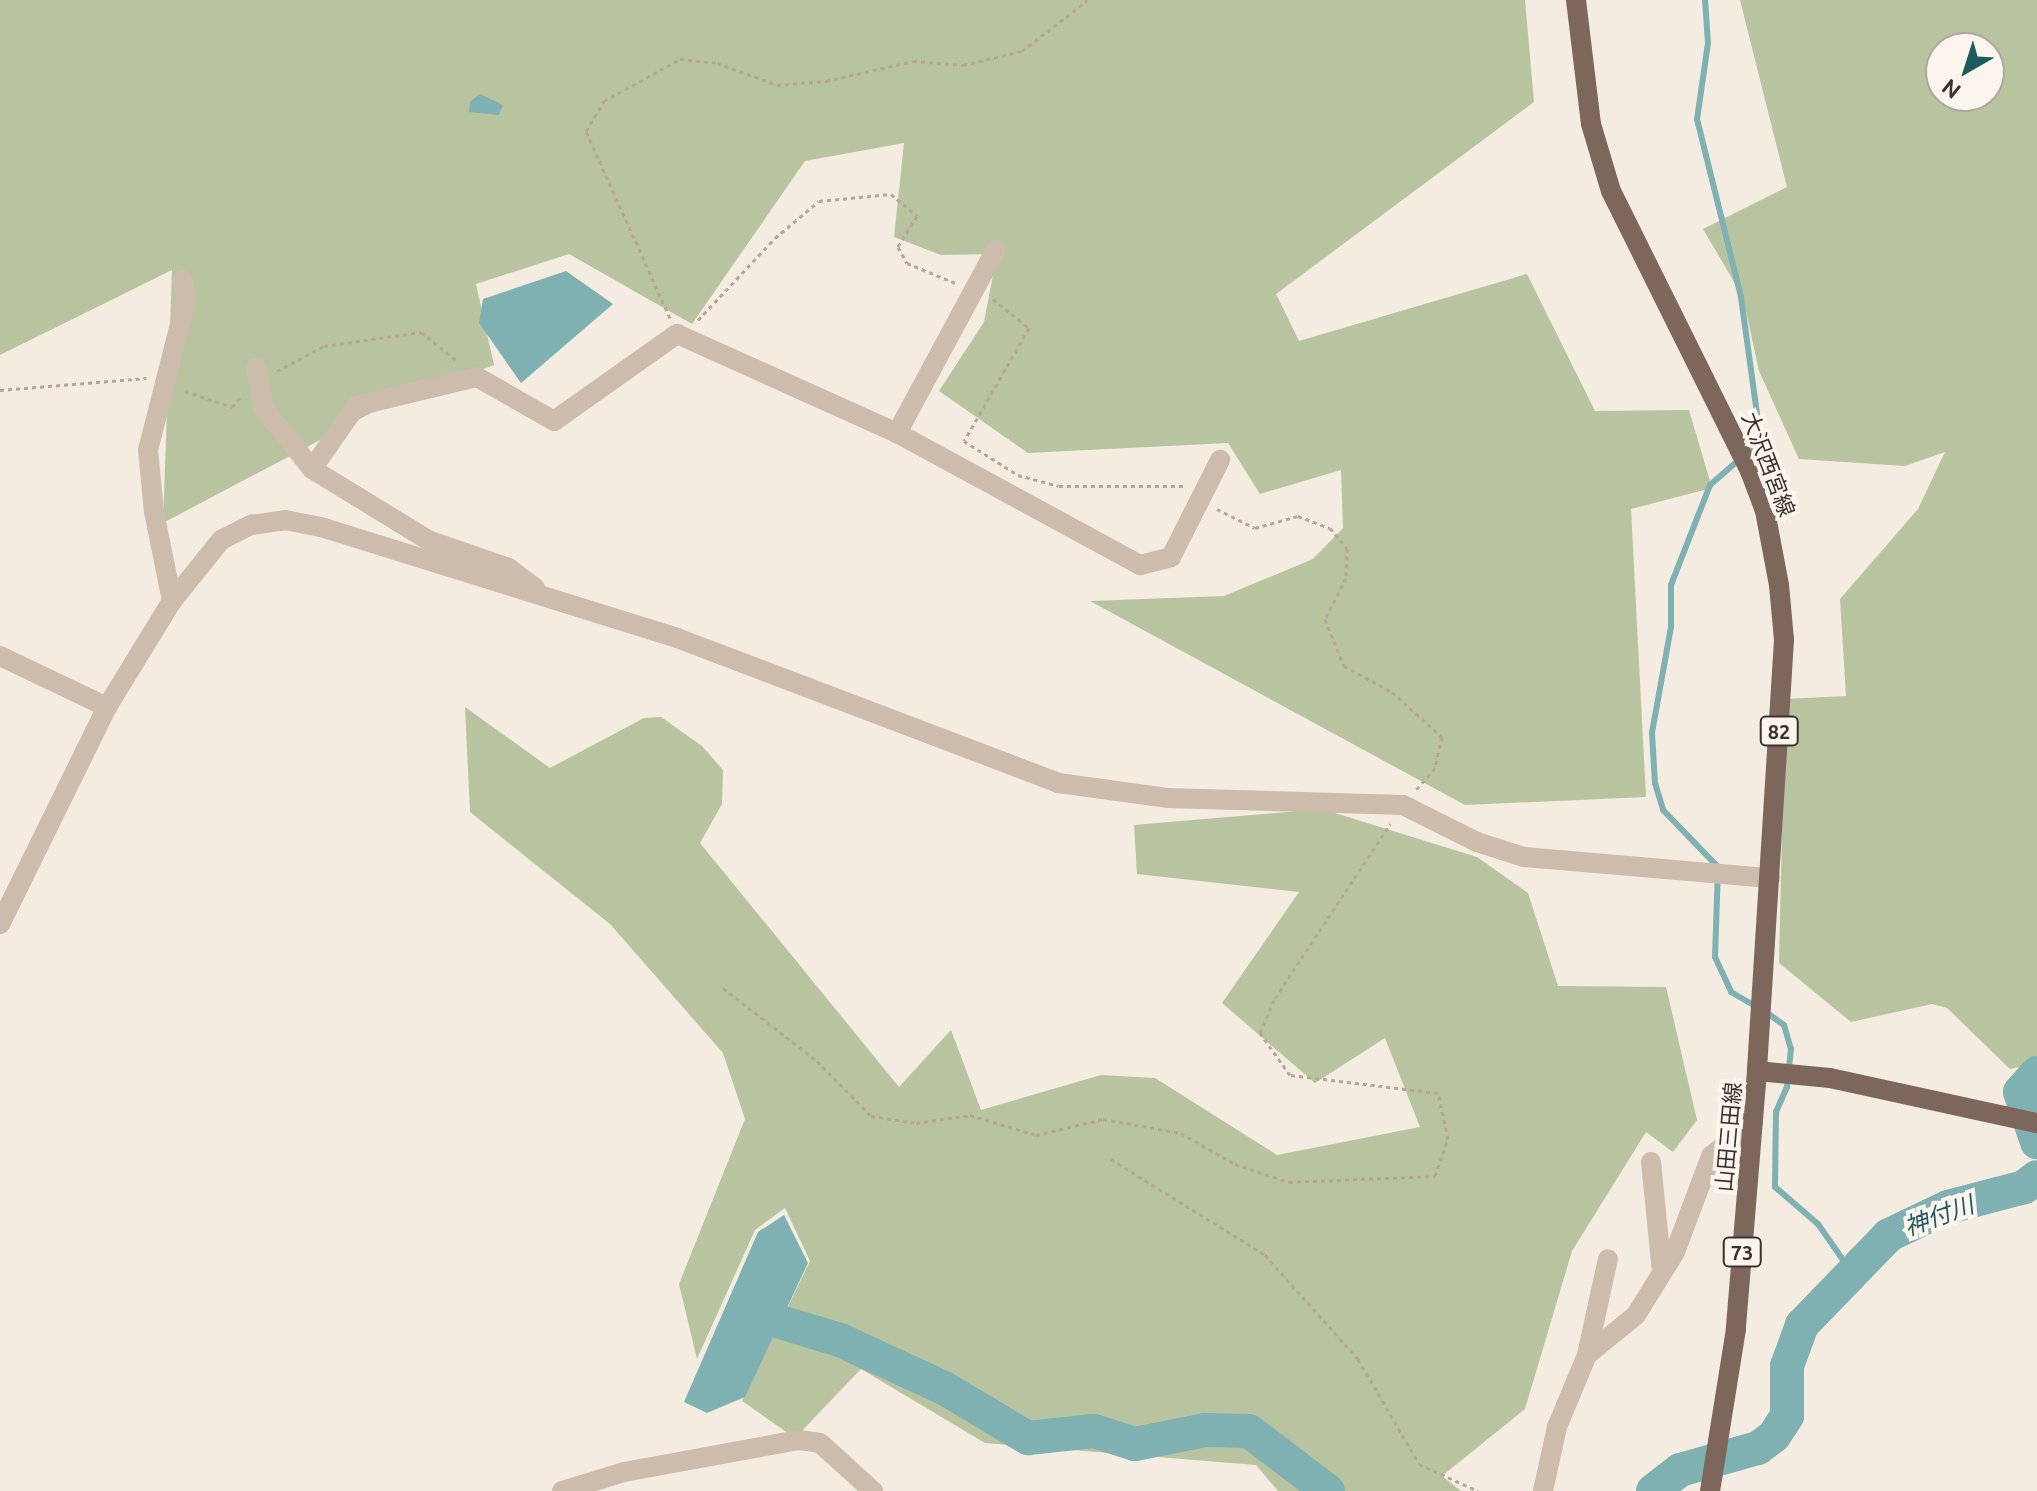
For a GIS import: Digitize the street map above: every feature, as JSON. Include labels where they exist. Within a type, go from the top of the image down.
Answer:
[{"type":"main road","name":"大沢西宮線","points":[[1576,0],[1591,124],[1611,191],[1750,471],[1774,548],[1784,640],[1757,1071]]},
{"type":"main road","name":"山田三田線","points":[[1712,1481],[1736,1329],[1757,1071],[1789,1074],[2031,1122]]},
{"type":"street","points":[[897,433],[995,251]]},
{"type":"street","points":[[172,601],[154,512],[148,450],[186,301],[183,280]]},
{"type":"street","points":[[312,469],[356,406],[477,377],[554,421],[677,334],[897,433],[1140,565],[1171,557],[1220,460]]},
{"type":"street","points":[[256,368],[264,409],[312,469],[428,540],[508,568],[551,599]]},
{"type":"street","points":[[0,924],[107,707],[172,601],[221,540],[251,525],[285,520],[321,527],[705,648],[1058,783],[1167,798],[1403,805],[1477,842],[1524,857],[1770,878]]},
{"type":"street","points":[[0,656],[107,707]]},
{"type":"street","points":[[1587,1355],[1636,1315],[1662,1272],[1711,1156],[1753,1122]]},
{"type":"street","points":[[1651,1162],[1662,1272]]},
{"type":"street","points":[[1543,1491],[1557,1427],[1587,1355],[1608,1259]]},
{"type":"street","points":[[562,1491],[624,1472],[799,1440],[820,1443],[873,1491]]},
{"type":"path","points":[[960,283],[946,283],[907,263],[898,247],[917,216],[891,194],[819,201],[775,238],[706,315],[677,334],[643,249],[608,186],[586,131],[604,101],[680,59],[717,63],[777,85],[826,81],[913,61],[963,65],[1022,51],[1088,0]]},
{"type":"path","points":[[985,293],[1029,328],[964,441],[1018,475],[1059,486],[1194,487]]},
{"type":"path","points":[[723,988],[817,1061],[871,1116],[916,1123],[970,1115],[1036,1135],[1103,1119],[1181,1133],[1235,1164],[1289,1182],[1435,1176],[1448,1139],[1438,1093],[1290,1075],[1260,1033],[1275,998],[1403,805],[1435,768],[1442,737],[1392,692],[1344,666],[1325,619],[1346,578],[1347,548],[1330,528],[1298,516],[1255,528],[1217,509],[1213,499]]},
{"type":"path","points":[[1111,1159],[1265,1255],[1358,1359],[1419,1464],[1478,1491]]},
{"type":"green space","points":[[0,0],[1525,0],[1534,102],[1276,294],[1299,341],[1527,274],[1595,411],[1689,410],[1712,488],[1631,509],[1646,797],[1465,805],[1090,601],[1224,596],[1313,559],[1343,528],[1341,470],[1260,494],[1228,443],[1028,453],[939,391],[984,322],[997,254],[941,255],[894,237],[904,143],[805,161],[692,324],[569,254],[476,284],[494,365],[371,413],[163,523],[172,270],[0,355]]},
{"type":"green space","points":[[1740,0],[2037,0],[2037,1063],[2010,1069],[1947,1008],[1932,1004],[1851,1022],[1779,963],[1785,699],[1846,696],[1840,599],[1918,509],[1945,452],[1905,466],[1799,459],[1759,371],[1743,297],[1703,229],[1787,187]]},
{"type":"green space","points":[[465,707],[550,768],[644,718],[661,717],[702,746],[723,770],[722,804],[700,843],[899,1087],[951,1030],[981,1110],[1101,1075],[1155,1078],[1277,1155],[1420,1127],[1385,1038],[1315,1083],[1222,1003],[1299,892],[1137,874],[1134,825],[1322,809],[1477,857],[1528,893],[1558,986],[1666,987],[1697,1120],[1673,1152],[1646,1132],[1572,1251],[1525,1409],[1442,1476],[1461,1491],[1278,1491],[1256,1465],[985,1443],[861,1369],[795,1438],[742,1401],[810,1261],[785,1208],[755,1230],[697,1359],[679,1284],[745,1119],[723,1053],[610,924],[470,812]]},
{"type":"water","points":[[480,94],[503,105],[499,115],[469,112],[470,102]]},
{"type":"water","points":[[566,271],[613,304],[521,383],[479,323],[483,299]]},
{"type":"water","points":[[784,1215],[808,1263],[745,1397],[707,1413],[684,1402],[758,1232]]},
{"type":"waterway","points":[[1705,0],[1708,43],[1697,119],[1741,297],[1759,428],[1758,443],[1710,485],[1671,585],[1671,627],[1652,733],[1655,783],[1663,810],[1718,867],[1715,957],[1731,992],[1757,1007]]},
{"type":"waterway","points":[[1766,1012],[1784,1025],[1791,1049],[1787,1087],[1776,1112],[1775,1187],[1818,1224],[1852,1273]]},
{"type":"waterway","name":"神付川","points":[[2037,1073],[2020,1092],[2037,1142]]},
{"type":"waterway","points":[[1653,1491],[1680,1470],[1758,1448],[1774,1436],[1787,1416],[1787,1366],[1802,1325],[1889,1235],[1948,1207],[2024,1187],[2037,1177]]},
{"type":"waterway","points":[[780,1322],[840,1340],[944,1388],[1028,1438],[1094,1431],[1135,1444],[1205,1430],[1249,1431],[1328,1491]]}]
